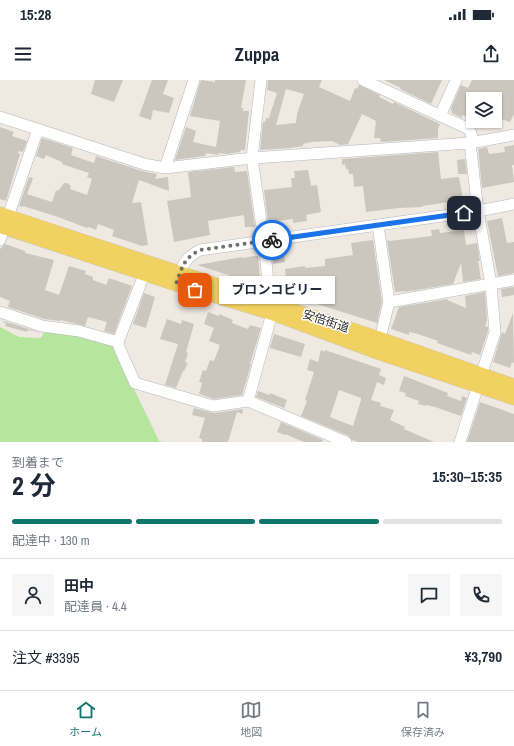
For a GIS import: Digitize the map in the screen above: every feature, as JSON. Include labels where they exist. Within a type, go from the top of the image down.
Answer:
[{"type":"main road","name":"安倍街道","points":[[2,225],[146,267],[271,308],[380,339],[479,380],[514,398]]},
{"type":"main road","name":"安倍街道","points":[[271,308],[377,352],[479,380],[514,386]]},
{"type":"street","points":[[165,168],[194,80]]},
{"type":"street","points":[[248,401],[271,308],[264,242],[252,158],[261,80]]},
{"type":"street","points":[[363,80],[470,129],[478,211],[491,284],[495,332],[460,442]]},
{"type":"street","points":[[440,116],[456,80]]},
{"type":"street","points":[[0,117],[144,164],[165,168],[252,158],[472,143],[514,135]]},
{"type":"street","points":[[2,225],[38,129]]},
{"type":"street","points":[[178,278],[184,262],[190,255],[200,250],[478,211],[514,204]]},
{"type":"street","points":[[378,225],[389,302],[380,339]]},
{"type":"street","points":[[146,267],[118,342],[135,383],[213,406],[248,401],[346,442]]},
{"type":"street","points":[[389,302],[514,280]]},
{"type":"street","points":[[0,312],[42,326],[79,331],[118,342]]},
{"type":"green space","points":[[0,327],[19,337],[41,338],[45,330],[76,333],[112,343],[159,441],[164,442],[0,442]]},
{"type":"building","points":[[95,80],[123,80],[114,102],[91,94]]},
{"type":"building","points":[[152,80],[168,80],[163,94],[174,98],[169,113],[153,110],[151,120],[139,116]]},
{"type":"building","points":[[201,80],[215,82],[215,80],[246,80],[241,108],[243,108],[243,111],[249,111],[245,150],[227,154],[219,153],[218,155],[206,153],[205,156],[175,160],[186,127],[196,131],[193,142],[216,147],[220,121],[190,116]]},
{"type":"building","points":[[268,80],[322,80],[319,87],[350,101],[355,88],[357,89],[359,85],[380,95],[379,97],[393,104],[394,102],[440,124],[438,129],[438,138],[381,142],[380,138],[374,138],[376,121],[362,114],[348,144],[340,145],[332,141],[312,142],[303,144],[303,146],[290,148],[260,150],[263,122],[265,122],[266,118],[269,118],[277,93],[267,90]],"holes":[[[286,89],[304,94],[297,114],[296,123],[276,125]]]},
{"type":"building","points":[[384,80],[442,80],[431,104]]},
{"type":"building","points":[[472,80],[514,80],[514,114],[510,122],[502,119],[502,92],[466,92],[466,117],[462,115],[462,118],[452,113],[451,108],[461,85],[468,88]]},
{"type":"building","points":[[0,127],[14,132],[12,136],[27,141],[23,152],[19,151],[18,153],[20,154],[6,201],[0,199]]},
{"type":"building","points":[[42,138],[73,148],[71,155],[94,163],[96,156],[142,171],[157,174],[155,179],[168,177],[169,191],[139,180],[132,203],[141,202],[148,245],[142,246],[112,236],[114,230],[98,224],[96,230],[89,227],[87,228],[58,217],[19,206],[29,177],[33,178],[27,194],[52,202],[56,190],[58,191],[64,183],[71,186],[70,189],[87,195],[92,179],[87,177],[89,173],[62,164],[62,162],[46,155],[44,159],[36,156]]},
{"type":"building","points":[[514,145],[514,165],[512,165],[514,182],[482,188],[478,149],[487,147],[489,154],[505,152],[504,147]]},
{"type":"building","points":[[438,152],[441,179],[459,177],[463,200],[422,206],[423,207],[366,212],[363,186],[354,187],[353,174],[349,174],[345,164],[342,165],[342,159]]},
{"type":"building","points":[[465,159],[467,174],[458,174],[457,160]]},
{"type":"building","points":[[234,167],[235,172],[247,171],[255,227],[245,227],[244,215],[208,221],[210,235],[174,242],[167,201],[191,197],[188,172]]},
{"type":"building","points":[[308,170],[311,186],[317,185],[321,212],[306,215],[307,221],[293,223],[293,219],[268,222],[264,190],[292,187],[291,178],[295,178],[294,171]]},
{"type":"building","points":[[502,218],[507,243],[514,242],[514,273],[498,276],[487,221]]},
{"type":"building","points":[[439,229],[440,233],[464,230],[466,245],[477,243],[481,279],[463,282],[461,263],[453,284],[404,292],[405,291],[395,292],[387,240],[432,236],[431,230]]},
{"type":"building","points":[[373,240],[382,302],[377,323],[276,291],[275,280],[286,279],[285,269],[305,266],[305,268],[325,266],[325,259],[353,255],[351,243]]},
{"type":"building","points":[[5,244],[25,251],[25,253],[54,260],[45,290],[59,295],[69,266],[86,271],[85,274],[93,277],[93,280],[106,285],[109,278],[132,286],[114,334],[104,331],[107,322],[88,317],[85,326],[60,320],[44,319],[8,307],[10,301],[0,297],[0,249]]},
{"type":"building","points":[[284,251],[285,262],[273,264],[272,253]]},
{"type":"building","points":[[258,256],[260,277],[250,278],[250,276],[237,278],[197,265],[242,257]]},
{"type":"building","points":[[514,287],[514,295],[502,297],[501,289]]},
{"type":"building","points":[[485,292],[487,320],[485,326],[488,327],[488,331],[480,355],[472,352],[471,355],[437,343],[438,341],[418,334],[409,332],[409,335],[391,329],[399,307],[448,299],[447,300],[466,308],[465,296]]},
{"type":"building","points":[[144,293],[155,297],[146,328],[133,324]]},
{"type":"building","points":[[208,312],[219,316],[219,314],[233,320],[232,323],[248,329],[250,325],[261,328],[242,395],[214,399],[199,394],[202,383],[199,382],[203,370],[206,371],[210,360],[214,361],[220,345],[209,341],[214,328],[204,324]]},
{"type":"building","points":[[513,313],[514,363],[512,362],[510,368],[493,362],[502,332],[505,334]]},
{"type":"building","points":[[167,319],[181,324],[182,320],[194,324],[186,352],[188,353],[185,362],[188,363],[176,388],[165,385],[178,344],[160,339]]},
{"type":"building","points":[[4,321],[41,333],[28,330],[27,332],[5,326],[6,323],[3,322]]},
{"type":"building","points":[[274,334],[305,344],[301,357],[270,348]]},
{"type":"building","points":[[321,350],[325,352],[325,350],[381,369],[379,375],[386,378],[384,385],[377,382],[371,400],[381,403],[380,406],[394,410],[390,420],[405,427],[404,429],[434,442],[358,442],[352,440],[349,436],[301,416],[307,401],[305,400],[314,372],[307,370],[310,359],[318,362]],"holes":[[[339,390],[361,398],[353,426],[330,417]]]},
{"type":"building","points":[[404,376],[448,393],[447,396],[461,401],[462,396],[467,398],[461,416],[435,407],[418,404],[419,401],[405,396],[406,393],[399,391]]},
{"type":"building","points":[[258,391],[270,395],[270,393],[287,400],[284,408],[256,397]]},
{"type":"building","points":[[480,402],[514,414],[514,442],[467,442]]},
{"type":"building","points":[[194,408],[214,413],[243,409],[242,414],[237,412],[228,442],[202,442],[202,439],[199,438],[205,418],[192,415]]},
{"type":"building","points":[[281,422],[323,440],[322,442],[304,442],[277,432]]},
{"type":"way so far","points":[[195,290],[176,284],[184,262],[190,255],[200,250],[272,240]]},
{"type":"place","name":"ブロンコビリー","points":[[195,290]]},
{"type":"route","points":[[272,240],[464,213]]}]
